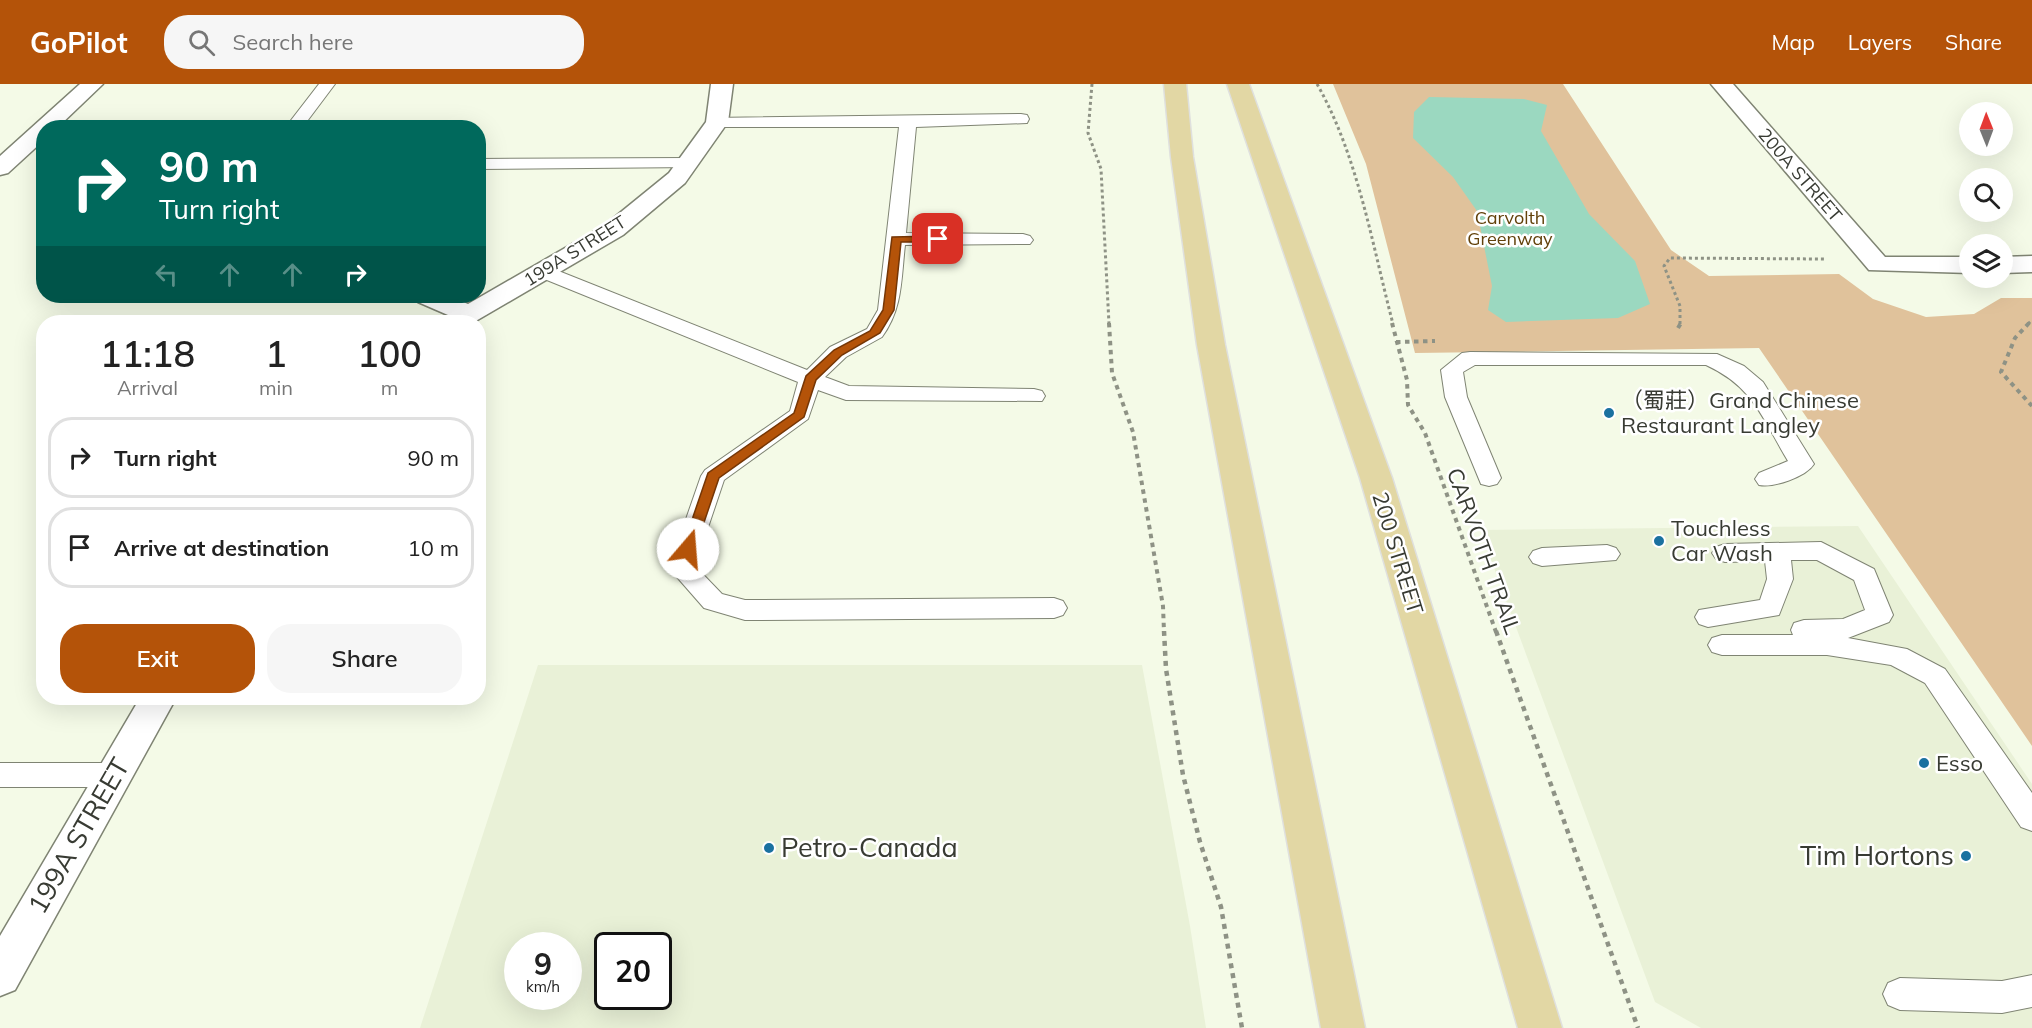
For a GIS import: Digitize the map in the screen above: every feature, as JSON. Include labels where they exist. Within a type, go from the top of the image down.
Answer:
[{"type":"main road","points":[[1175,84],[1182,157],[1211,345],[1343,1028]]},
{"type":"main road","name":"200 STREET","points":[[1238,84],[1376,478],[1540,1028]]},
{"type":"street","points":[[53,120],[92,84]]},
{"type":"street","name":"199A STREET","points":[[466,315],[614,231],[677,178],[717,122],[722,84]]},
{"type":"street","name":"200A STREET","points":[[1722,84],[1878,265]]},
{"type":"street","points":[[0,168],[36,135]]},
{"type":"street","points":[[2013,265],[2032,264]]},
{"type":"street","points":[[1878,265],[1959,265]]},
{"type":"street","name":"199A STREET","points":[[438,303],[456,315]]},
{"type":"street","name":"199A STREET","points":[[0,976],[154,705]]},
{"type":"lane","points":[[299,120],[327,84]]},
{"type":"lane","points":[[717,122],[908,122],[1020,119]]},
{"type":"lane","points":[[908,122],[888,310],[875,333],[838,352],[810,379],[800,414],[713,476],[682,568],[713,601],[745,610],[1054,608]]},
{"type":"lane","points":[[486,164],[688,163]]},
{"type":"lane","points":[[896,239],[1023,240]]},
{"type":"lane","points":[[544,272],[846,393],[1034,396]]},
{"type":"lane","points":[[1489,478],[1456,397],[1452,370],[1470,358],[1709,359],[1736,371],[1755,387],[1802,464],[1767,479]]},
{"type":"lane","points":[[1716,631],[1845,628],[1880,615],[1865,575],[1821,551],[1725,553]]},
{"type":"lane","points":[[1716,631],[1770,608],[1779,579],[1777,552]]},
{"type":"lane","points":[[1542,557],[1607,554]]},
{"type":"lane","points":[[1716,631],[1897,656],[1935,676],[2032,819]]},
{"type":"lane","points":[[0,775],[113,775]]},
{"type":"lane","points":[[1900,994],[2002,997],[2032,991]]},
{"type":"path","points":[[1092,84],[1088,133],[1101,169],[1112,373],[1133,432],[1163,606],[1166,669],[1183,775],[1200,842],[1221,907],[1242,1028]]},
{"type":"path","name":"CARVOTH TRAIL","points":[[1317,84],[1333,112],[1355,179],[1404,368],[1408,405],[1425,433],[1638,1028]]},
{"type":"path","points":[[1675,330],[1680,326],[1682,317],[1679,303],[1664,266],[1670,258],[1816,258],[1878,265]]},
{"type":"path","points":[[2032,320],[2015,338],[2001,372],[2032,406]]},
{"type":"path","points":[[1396,342],[1442,341]]},
{"type":"shaded area","points":[[1429,97],[1524,99],[1547,105],[1541,131],[1589,214],[1635,261],[1650,304],[1618,318],[1506,322],[1488,310],[1492,286],[1477,211],[1453,177],[1413,138],[1414,112]]},
{"type":"shaded area","points":[[1858,526],[2032,784],[2032,1028],[1701,1028],[1655,1002],[1480,530]]},
{"type":"shaded area","points":[[538,665],[1142,665],[1190,926],[1206,1028],[420,1028]]},
{"type":"green space","name":"Carvolth Greenway","points":[[1333,84],[1563,84],[1671,250],[1709,276],[1839,274],[1873,299],[1926,317],[1974,314],[2001,298],[2032,298],[2032,746],[1759,348],[1415,353],[1366,164]]},
{"type":"place","name":"（蜀莊）Grand Chinese Restaurant Langley","points":[[1609,413]]},
{"type":"place","name":"Touchless Car Wash","points":[[1659,541]]},
{"type":"place","name":"Esso","points":[[1924,763]]},
{"type":"place","name":"Petro-Canada","points":[[769,848]]},
{"type":"place","name":"Tim Hortons","points":[[1966,856]]},
{"type":"route","points":[[688,549],[713,476],[800,414],[810,379],[838,352],[875,333],[888,310],[896,239],[938,239]]}]
